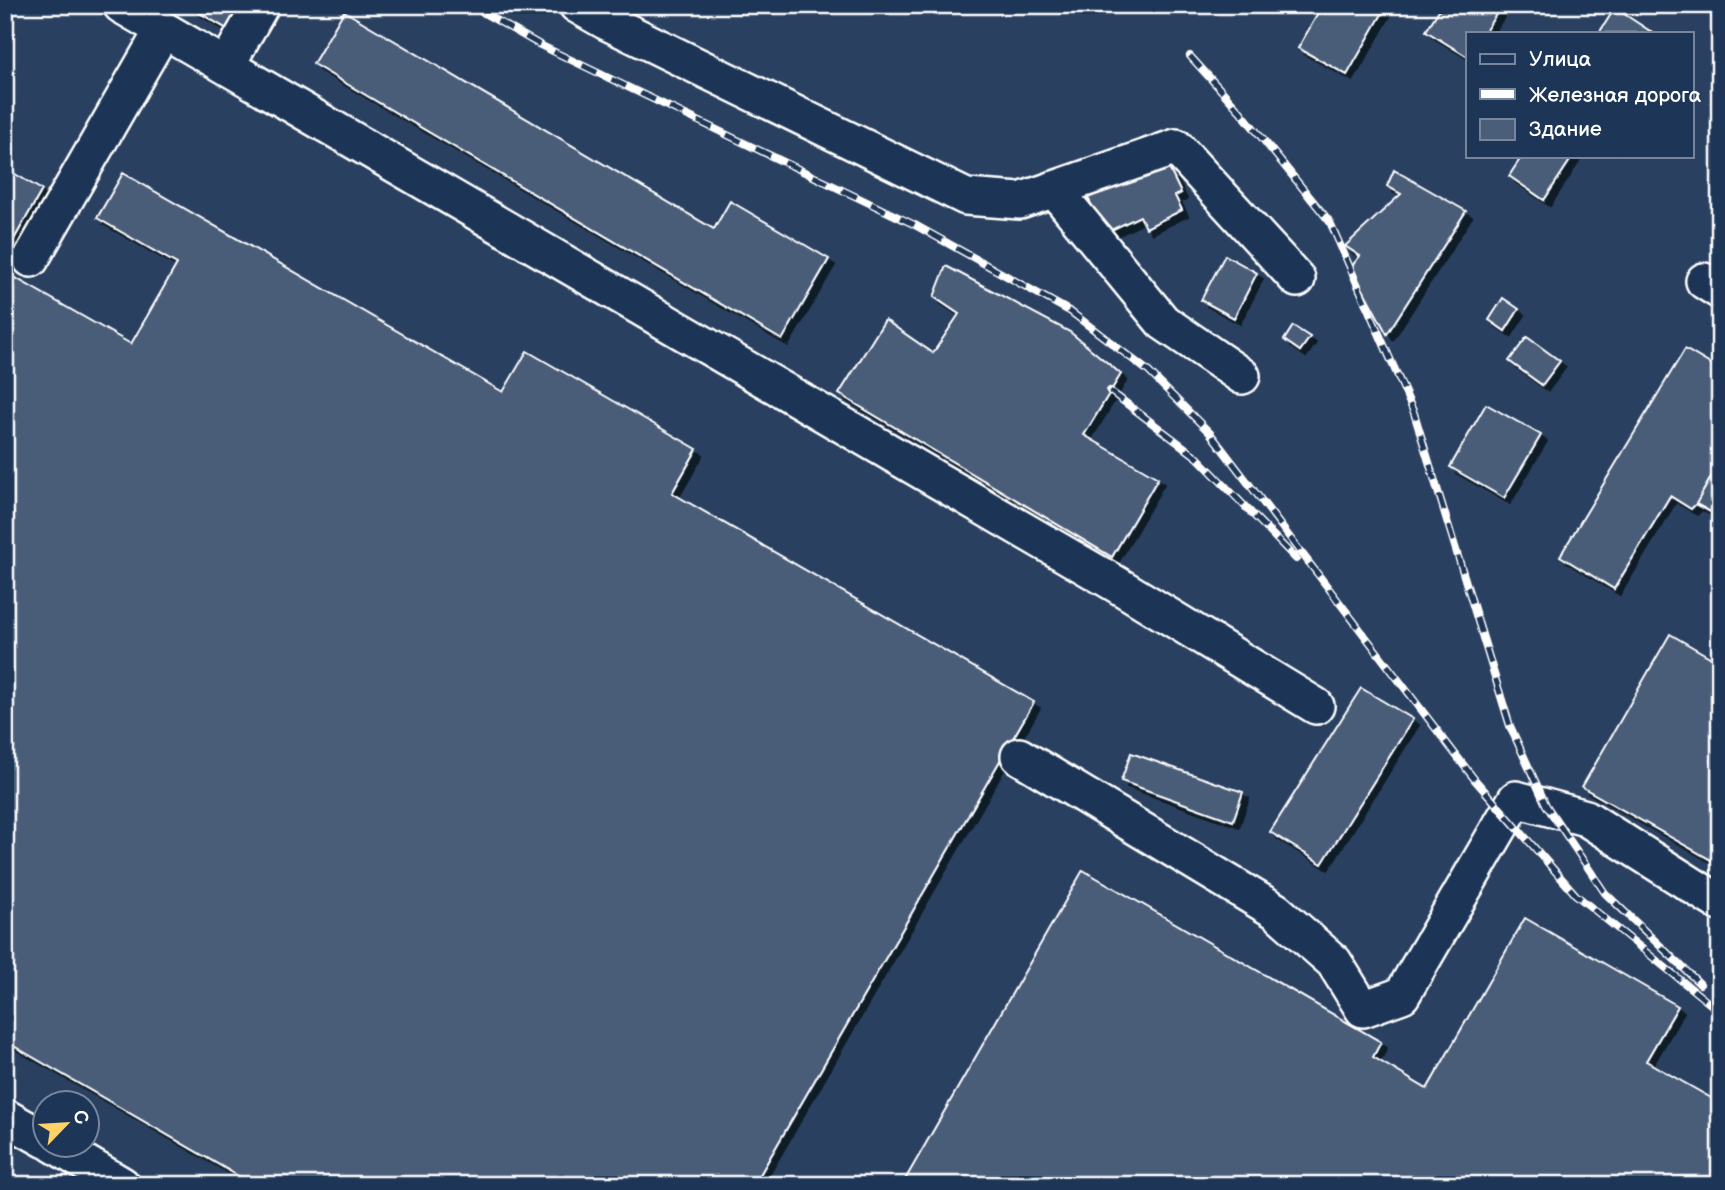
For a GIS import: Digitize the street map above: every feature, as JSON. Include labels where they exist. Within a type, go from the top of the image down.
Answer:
[{"type":"lane","points":[[121,5],[1116,584],[1316,706]]},
{"type":"lane","points":[[226,66],[261,5]]},
{"type":"lane","points":[[577,5],[966,197],[1020,201],[1176,147],[1297,279]]},
{"type":"lane","points":[[32,259],[163,30]]},
{"type":"lane","points":[[1055,189],[1163,323],[1242,376]]},
{"type":"lane","points":[[1019,756],[1276,911],[1334,962],[1363,1009],[1402,995],[1516,799],[1587,818],[1720,903]]},
{"type":"lane","points":[[5,1117],[32,1132]]},
{"type":"lane","points":[[76,1158],[122,1185]]},
{"type":"shaded area","points":[[5,5],[1720,5],[1720,1185],[5,1185]]},
{"type":"building","points":[[186,5],[252,5],[236,34]]},
{"type":"building","points":[[1323,5],[1386,7],[1347,75],[1298,48]]},
{"type":"building","points":[[1442,5],[1502,5],[1485,32],[1466,32],[1466,56],[1426,31]]},
{"type":"building","points":[[1615,8],[1651,32],[1600,32]]},
{"type":"building","points":[[344,11],[714,229],[730,201],[829,259],[782,340],[313,64]]},
{"type":"building","points":[[1521,158],[1572,158],[1544,200],[1509,176]]},
{"type":"building","points":[[1165,160],[1181,193],[1175,196],[1182,210],[1146,228],[1140,216],[1105,233],[1088,198]]},
{"type":"building","points":[[5,168],[42,190],[5,255]]},
{"type":"building","points":[[1394,170],[1466,211],[1387,334],[1351,267],[1360,256],[1345,246],[1401,194],[1387,186]]},
{"type":"building","points":[[123,173],[503,392],[527,351],[697,449],[672,493],[1034,702],[754,1185],[254,1185],[102,1097],[102,1088],[86,1088],[5,1041],[5,272],[131,344],[177,264],[97,218]]},
{"type":"building","points":[[1225,255],[1257,273],[1234,318],[1201,300]]},
{"type":"building","points":[[946,266],[1070,332],[1121,374],[1084,435],[1158,478],[1112,557],[839,394],[885,320],[933,353],[959,314],[934,297]]},
{"type":"building","points":[[1503,298],[1519,309],[1505,331],[1489,320]]},
{"type":"building","points":[[1293,326],[1310,337],[1300,351],[1284,340]]},
{"type":"building","points":[[1527,337],[1560,361],[1542,385],[1509,361]]},
{"type":"building","points":[[1685,349],[1720,370],[1713,384],[1720,388],[1720,462],[1691,509],[1670,496],[1614,589],[1560,556]]},
{"type":"building","points":[[1486,404],[1541,435],[1504,498],[1450,467]]},
{"type":"building","points":[[1716,468],[1720,470],[1720,517],[1696,504]]},
{"type":"building","points":[[1670,634],[1720,663],[1720,865],[1582,787]]},
{"type":"building","points":[[1361,688],[1413,719],[1322,864],[1270,832]]},
{"type":"building","points":[[1131,753],[1243,792],[1233,821],[1121,781]]},
{"type":"building","points":[[1083,870],[1381,1042],[1373,1057],[1427,1089],[1525,918],[1678,1006],[1646,1061],[1720,1103],[1720,1185],[902,1185]]},
{"type":"railway","points":[[470,5],[540,45],[915,225],[1071,312],[1148,371],[1210,433],[1475,780],[1576,895],[1720,1012]]},
{"type":"railway","points":[[1190,56],[1240,111],[1330,222],[1414,413],[1510,726],[1546,805],[1605,893],[1700,984]]},
{"type":"railway","points":[[1110,391],[1197,457],[1296,559]]}]
